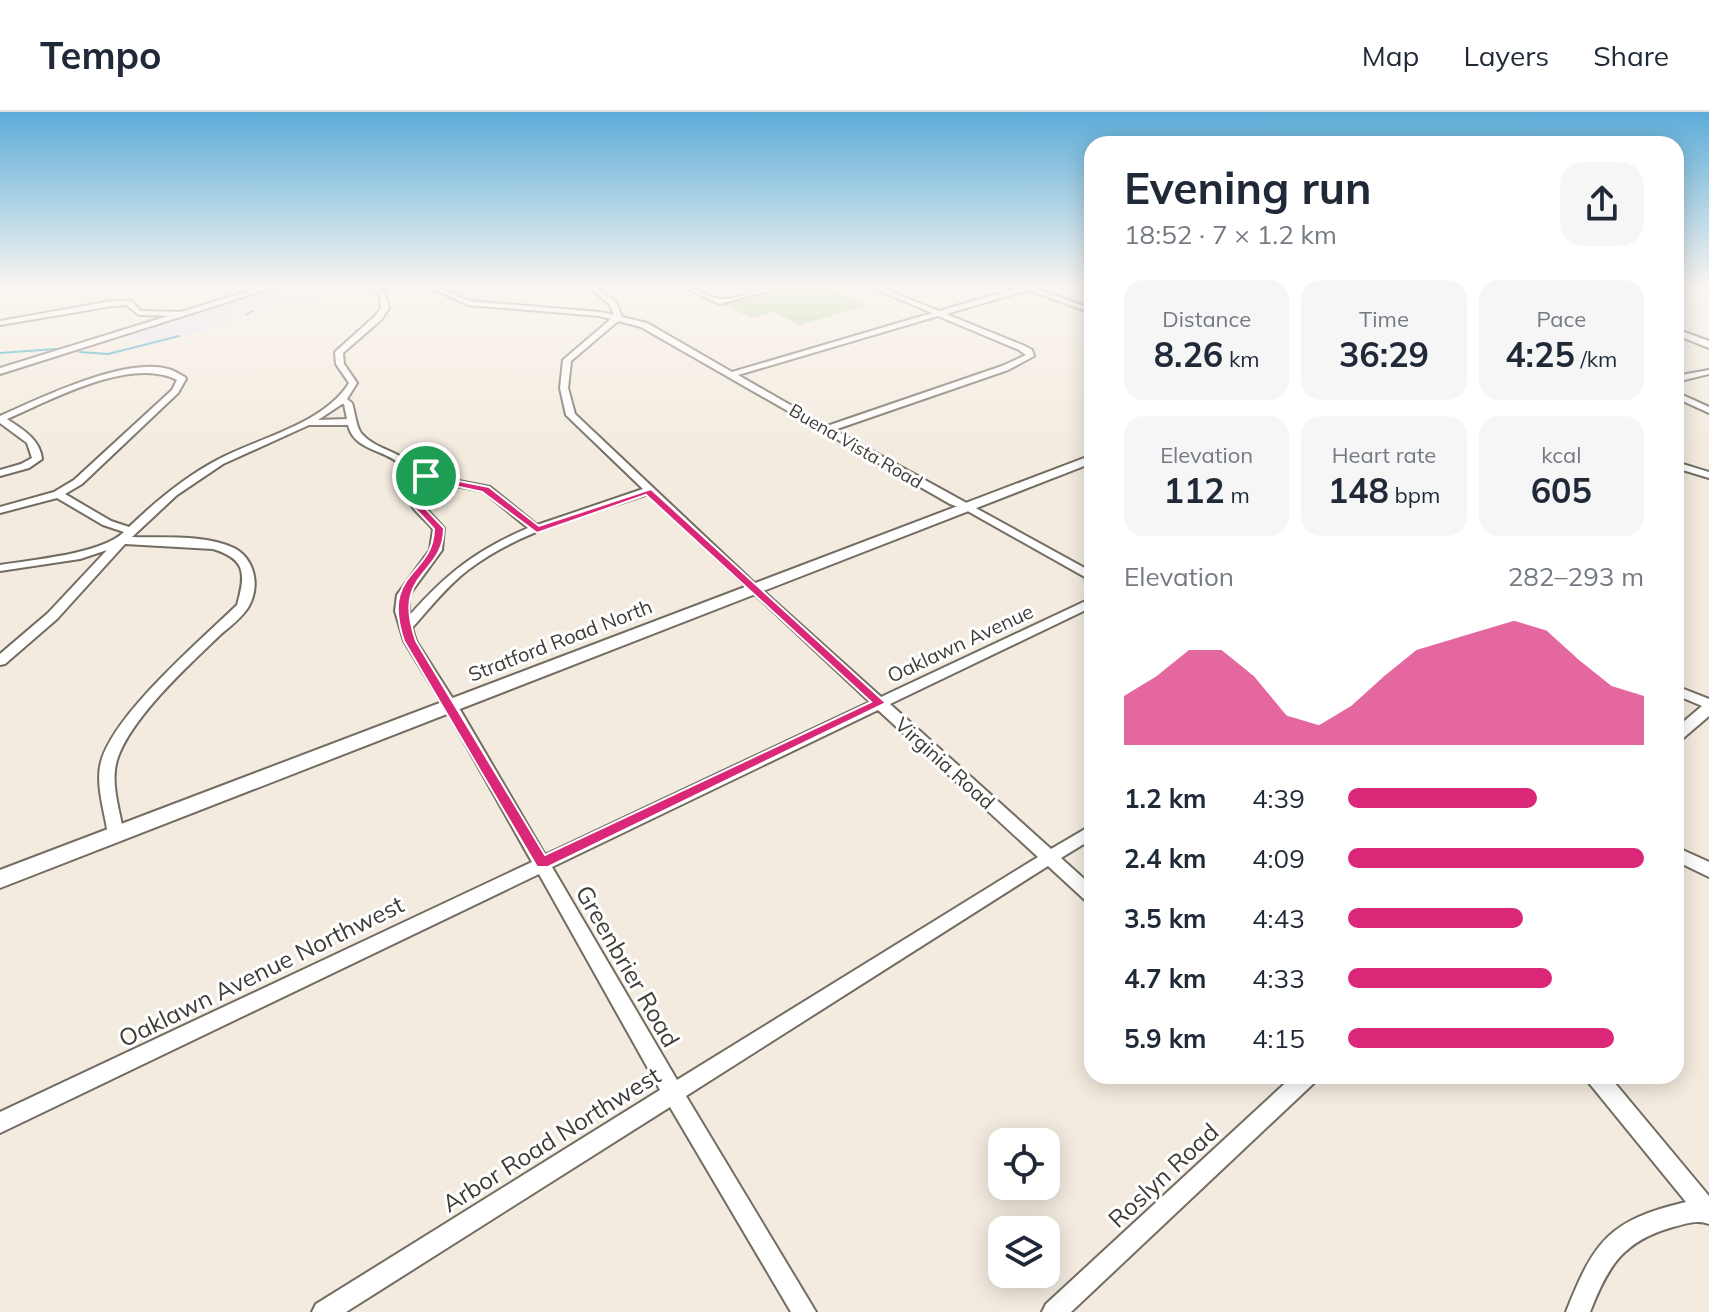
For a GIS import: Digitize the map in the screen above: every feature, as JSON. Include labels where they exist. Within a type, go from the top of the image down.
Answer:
[{"type":"main road","points":[[0,371],[96,341]]},
{"type":"main road","name":"Stratford Road North","points":[[0,879],[1084,462]]},
{"type":"street","points":[[0,661],[57,611],[152,508],[206,471],[343,401],[353,383],[340,364],[339,352],[352,341]]},
{"type":"street","name":"Virginia Road","points":[[589,341],[567,360],[564,369],[565,398],[571,415],[585,431],[754,590],[1084,889]]},
{"type":"street","name":"Buena Vista Road","points":[[674,341],[831,428],[954,502],[1084,572]]},
{"type":"street","points":[[735,373],[844,341]]},
{"type":"street","points":[[831,428],[1005,368],[1030,356],[1029,352],[1005,341]]},
{"type":"street","points":[[0,419],[112,376],[152,371],[180,376],[182,382],[86,476],[58,494],[0,510]]},
{"type":"street","points":[[1684,377],[1709,372]]},
{"type":"street","points":[[1684,399],[1709,410]]},
{"type":"street","points":[[343,401],[348,403],[355,433],[363,441],[402,460],[413,475],[415,503],[439,528],[439,540],[403,595],[401,611],[405,628]]},
{"type":"street","points":[[0,419],[35,445],[38,453],[37,459],[25,466],[0,473]]},
{"type":"street","points":[[297,426],[318,422],[352,422]]},
{"type":"street","points":[[1684,467],[1709,475]]},
{"type":"street","points":[[413,475],[486,489],[537,530]]},
{"type":"street","points":[[405,628],[435,594],[465,567],[505,543],[648,491]]},
{"type":"street","points":[[58,494],[107,523],[131,531]]},
{"type":"street","points":[[0,568],[94,552],[120,541],[196,543],[229,550],[243,559],[251,573],[251,587],[243,606],[136,716],[119,739],[109,760],[108,778],[116,835]]},
{"type":"street","name":"Oaklawn Avenue","points":[[542,863],[1084,606]]},
{"type":"street","name":"Greenbrier Road","points":[[405,628],[673,1093],[804,1312]]},
{"type":"street","points":[[1684,694],[1709,706],[1684,729]]},
{"type":"street","name":"Arbor Road Northwest","points":[[324,1312],[1084,836]]},
{"type":"street","points":[[1684,857],[1709,870]]},
{"type":"street","name":"Oaklawn Avenue Northwest","points":[[0,1123],[542,863]]},
{"type":"street","name":"Roslyn Road","points":[[1054,1312],[1293,1084]]},
{"type":"street","points":[[1603,1084],[1708,1210]]},
{"type":"street","points":[[1578,1312],[1588,1283],[1621,1237],[1667,1215],[1708,1210]]},
{"type":"waterway","points":[[80,352],[108,354],[159,341]]},
{"type":"waterway","points":[[0,353],[56,349]]},
{"type":"route","points":[[413,475],[426,476],[486,489],[537,530],[648,491],[879,703],[542,863],[405,628],[401,611],[403,595],[411,580],[436,550],[439,540],[439,528],[422,514],[415,503],[413,475]]}]
